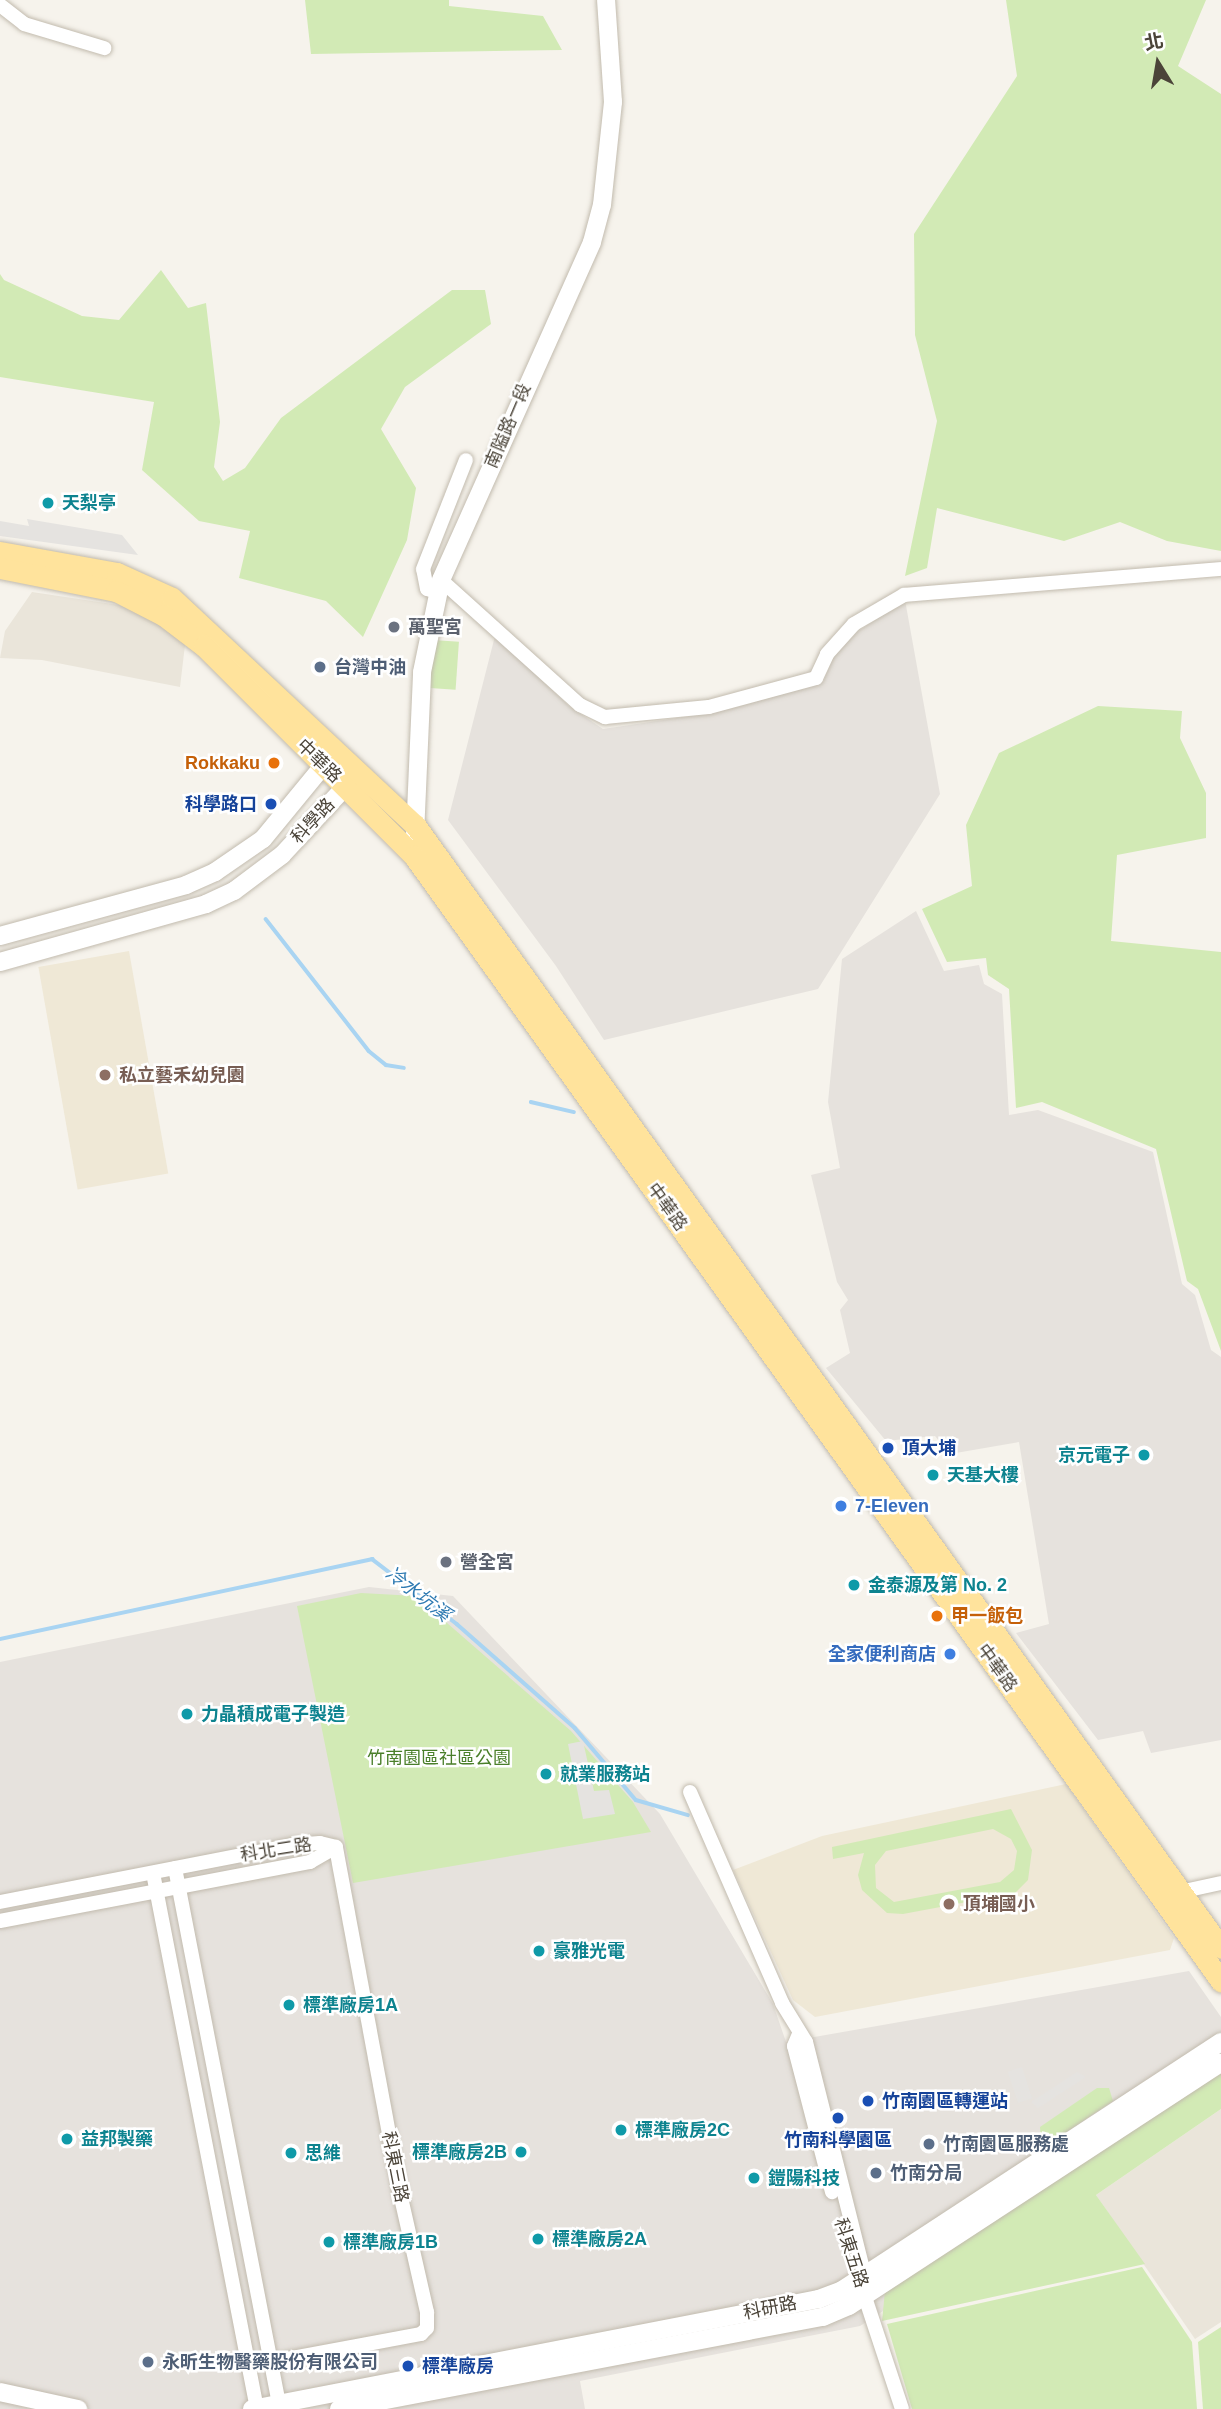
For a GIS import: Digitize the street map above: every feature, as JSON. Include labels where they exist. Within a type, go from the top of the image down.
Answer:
[{"type":"main road","name":"中華路","points":[[0,552],[117,573],[172,598],[415,825],[539,1014],[1173,1896],[1221,1982]]},
{"type":"main road","name":"中華路","points":[[0,568],[116,591],[163,615],[204,646],[414,856],[539,1014]]},
{"type":"main road","name":"中華路","points":[[1173,1896],[1221,1948]]},
{"type":"street","name":"南隘路一段","points":[[414,856],[421,766],[422,672],[439,586],[592,242],[602,205],[613,102],[606,0]]},
{"type":"street","points":[[0,5],[24,24],[104,48]]},
{"type":"street","points":[[466,460],[423,569],[428,589],[439,586],[580,705],[605,717],[709,707],[816,678],[827,654],[854,624],[904,595],[1221,569]]},
{"type":"street","points":[[323,766],[348,760]]},
{"type":"street","name":"科學路","points":[[0,962],[205,904],[234,891],[282,855],[346,786],[348,760]]},
{"type":"street","name":"科學路","points":[[0,936],[186,885],[224,867],[263,839],[323,766]]},
{"type":"street","name":"科東五路","points":[[690,1792],[799,2034],[806,2042],[863,2283],[902,2409]]},
{"type":"street","name":"科北二路","points":[[0,1902],[306,1843],[336,1847]]},
{"type":"street","name":"科北二路","points":[[0,1921],[310,1862],[336,1847]]},
{"type":"street","name":"科東三路","points":[[271,2362],[421,2334],[427,2329],[427,2312],[400,2193],[336,1847]]},
{"type":"street","points":[[175,1868],[280,2406]]},
{"type":"street","points":[[153,1872],[255,2409]]},
{"type":"street","points":[[1173,1896],[1221,1883]]},
{"type":"street","name":"科研路","points":[[339,2409],[823,2317],[863,2283],[1221,2042]]},
{"type":"street","name":"科研路","points":[[255,2409],[819,2299],[863,2283],[1221,2063]]},
{"type":"street","points":[[0,2392],[78,2409]]},
{"type":"shaded area","points":[[27,519],[122,535],[138,555],[0,536],[0,521],[29,526]]},
{"type":"shaded area","points":[[32,592],[132,607],[185,645],[180,687],[42,660],[0,658],[5,631]]},
{"type":"shaded area","points":[[905,600],[940,794],[818,989],[604,1040],[556,966],[448,820],[495,636],[569,706],[603,729],[697,715],[823,682],[834,656],[857,632]]},
{"type":"shaded area","points":[[916,911],[944,971],[979,965],[984,984],[1002,994],[1009,1115],[1038,1110],[1153,1152],[1182,1284],[1195,1295],[1211,1350],[1221,1357],[1221,1740],[1151,1753],[1143,1731],[1098,1740],[1016,1633],[1049,1624],[1019,1442],[950,1454],[935,1436],[886,1441],[826,1368],[850,1353],[840,1310],[848,1300],[837,1282],[811,1175],[840,1168],[828,1102],[842,959]]},
{"type":"shaded area","name":"私立藝禾幼兒園","points":[[129,951],[168,1174],[78,1190],[38,967]]},
{"type":"shaded area","points":[[369,1587],[453,1596],[660,1814],[773,2004],[786,2042],[1189,1971],[1221,2017],[1221,2092],[860,2326],[580,2381],[585,2409],[0,2409],[0,1662]]},
{"type":"shaded area","points":[[583,1741],[594,1791],[609,1790],[615,1814],[583,1819],[568,1744]]},
{"type":"shaded area","name":"頂埔國小","points":[[1066,1784],[1174,1938],[1170,1950],[815,2017],[793,2000],[733,1870],[822,1836]]},
{"type":"shaded area","points":[[1022,2067],[1032,2098],[1018,2103],[1008,2072]]},
{"type":"shaded area","points":[[1077,2072],[1086,2077],[1038,2108],[1031,2102]]},
{"type":"shaded area","points":[[1221,2109],[1221,2322],[1195,2339],[1096,2195]]},
{"type":"green space","points":[[305,0],[449,0],[449,6],[543,16],[562,50],[311,54]]},
{"type":"green space","points":[[1006,0],[1206,0],[1178,66],[1221,94],[1221,551],[1167,541],[1120,522],[1064,541],[937,508],[927,568],[905,576],[937,421],[915,335],[914,234],[1017,76]]},
{"type":"green space","points":[[161,270],[188,308],[206,303],[220,422],[214,467],[223,481],[245,468],[281,418],[452,290],[485,290],[491,324],[405,387],[381,429],[416,488],[407,540],[363,637],[326,601],[239,578],[250,531],[199,521],[142,470],[154,402],[0,377],[0,274],[4,280],[82,316],[119,320]]},
{"type":"green space","points":[[433,640],[459,642],[456,690],[430,688]]},
{"type":"green space","points":[[1098,706],[1182,711],[1180,738],[1206,793],[1206,838],[1117,855],[1111,941],[1221,952],[1221,1351],[1198,1289],[1187,1281],[1156,1149],[1042,1102],[1016,1108],[1009,989],[988,975],[986,958],[947,962],[922,909],[972,886],[966,825],[999,753]]},
{"type":"green space","name":"竹南園區社區公園","points":[[361,1593],[416,1596],[571,1731],[633,1802],[651,1832],[353,1883],[297,1606]]},
{"type":"green space","points":[[1011,1809],[1032,1850],[1028,1880],[1015,1893],[903,1914],[887,1913],[862,1890],[858,1875],[864,1853],[833,1859],[832,1847]],"holes":[[[993,1829],[1011,1839],[1017,1851],[1014,1870],[1000,1882],[894,1902],[876,1888],[875,1865],[886,1851]]]},
{"type":"green space","points":[[1221,2069],[1221,2109],[1096,2195],[1145,2264],[882,2321],[885,2291]]},
{"type":"green space","points":[[1097,2088],[1109,2088],[1113,2101],[1050,2143],[1041,2139],[1040,2127]]},
{"type":"green space","points":[[1142,2267],[1192,2342],[1197,2409],[912,2409],[887,2324]]},
{"type":"green space","points":[[1221,2327],[1221,2409],[1203,2409],[1198,2342]]},
{"type":"waterway","points":[[266,919],[369,1051],[386,1065],[404,1068]]},
{"type":"waterway","points":[[531,1102],[574,1112]]},
{"type":"waterway","name":"冷水坑溪","points":[[0,1639],[372,1559],[457,1624],[575,1728],[636,1800],[688,1815]]},
{"type":"place","name":"天梨亭","points":[[48,503]]},
{"type":"place","name":"萬聖宮","points":[[394,627]]},
{"type":"place","name":"台灣中油","points":[[320,667]]},
{"type":"place","name":"Rokkaku","points":[[274,763]]},
{"type":"place","name":"科學路口","points":[[271,804]]},
{"type":"place","name":"私立藝禾幼兒園","points":[[105,1075]]},
{"type":"place","name":"頂大埔","points":[[888,1448]]},
{"type":"place","name":"京元電子","points":[[1144,1455]]},
{"type":"place","name":"天基大樓","points":[[933,1475]]},
{"type":"place","name":"7-Eleven","points":[[841,1506]]},
{"type":"place","name":"營全宮","points":[[446,1562]]},
{"type":"place","name":"金泰源及第 No. 2","points":[[854,1585]]},
{"type":"place","name":"甲一飯包","points":[[937,1616]]},
{"type":"place","name":"全家便利商店","points":[[950,1654]]},
{"type":"place","name":"力晶積成電子製造","points":[[187,1714]]},
{"type":"place","name":"就業服務站","points":[[546,1774]]},
{"type":"place","name":"頂埔國小","points":[[949,1904]]},
{"type":"place","name":"豪雅光電","points":[[539,1951]]},
{"type":"place","name":"標準廠房1A","points":[[289,2005]]},
{"type":"place","name":"竹南園區轉運站","points":[[868,2101]]},
{"type":"place","name":"竹南科學園區","points":[[838,2118]]},
{"type":"place","name":"標準廠房2C","points":[[621,2130]]},
{"type":"place","name":"益邦製藥","points":[[67,2139]]},
{"type":"place","name":"竹南園區服務處","points":[[929,2144]]},
{"type":"place","name":"標準廠房2B","points":[[521,2152]]},
{"type":"place","name":"思維","points":[[291,2153]]},
{"type":"place","name":"竹南分局","points":[[876,2173]]},
{"type":"place","name":"鎧陽科技","points":[[754,2178]]},
{"type":"place","name":"標準廠房2A","points":[[538,2239]]},
{"type":"place","name":"標準廠房1B","points":[[329,2242]]},
{"type":"place","name":"永昕生物醫藥股份有限公司","points":[[148,2362]]},
{"type":"place","name":"標準廠房","points":[[408,2366]]}]
